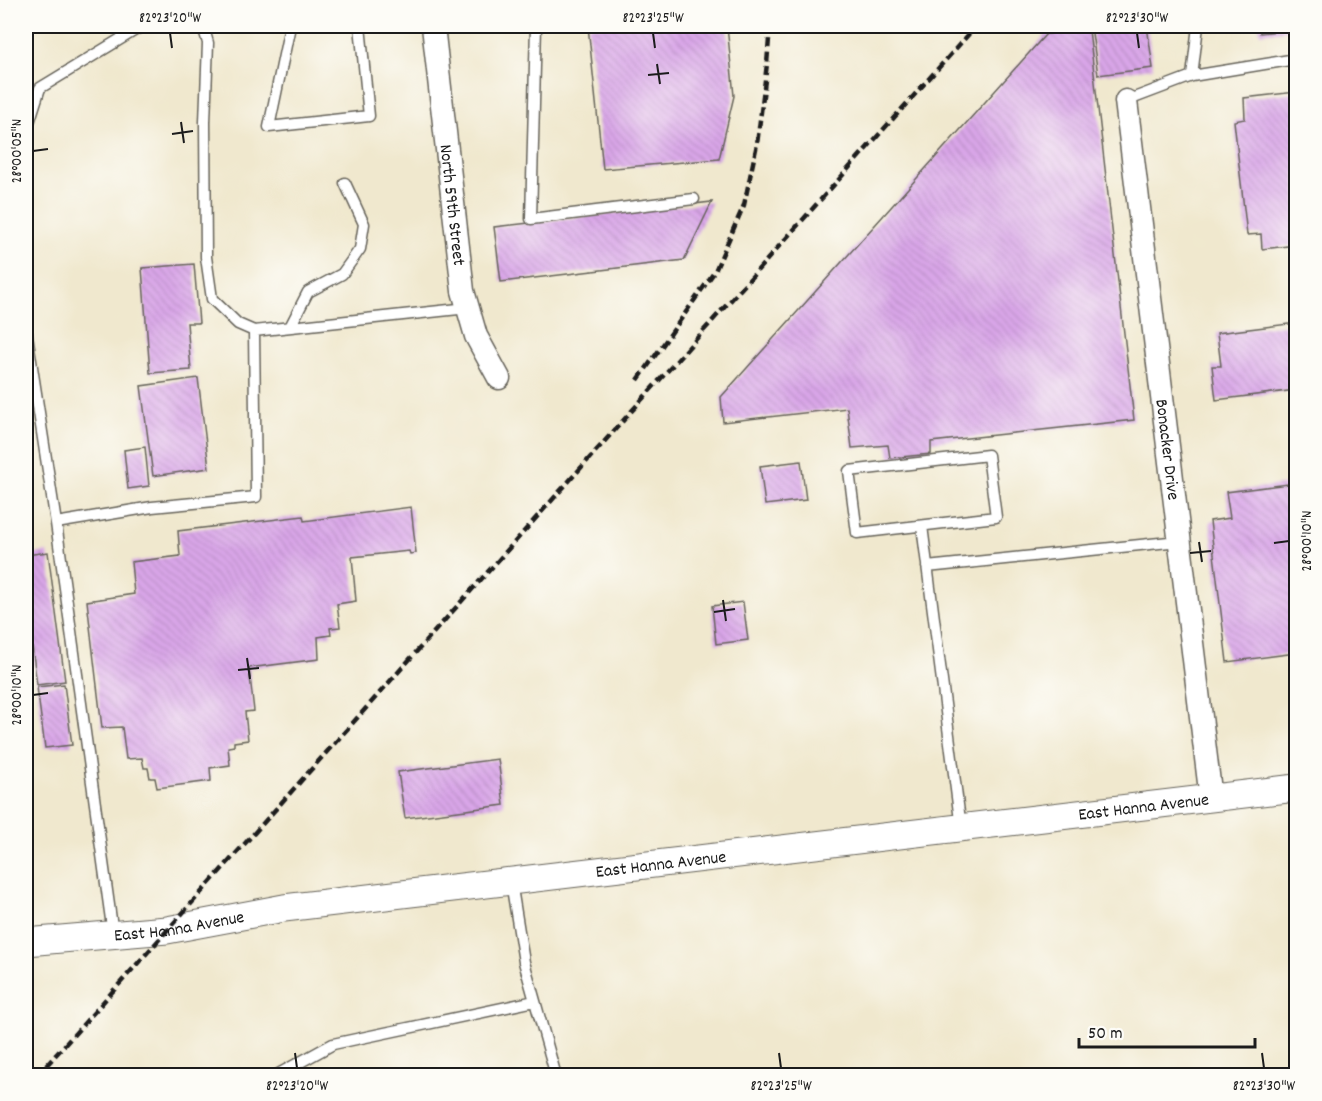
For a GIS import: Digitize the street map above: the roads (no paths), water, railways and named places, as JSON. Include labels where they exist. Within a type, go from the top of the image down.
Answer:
[{"type":"street","name":"North 59th Street","points":[[433,26],[463,291],[476,336],[499,378]]},
{"type":"street","name":"Bonacker Drive","points":[[1126,101],[1211,799]]},
{"type":"street","name":"East Hanna Avenue","points":[[26,942],[167,930],[284,908],[1296,788]]},
{"type":"lane","points":[[26,132],[40,88],[142,26]]},
{"type":"lane","points":[[203,26],[208,44],[205,122],[206,257],[212,299],[238,324],[254,331],[468,308]]},
{"type":"lane","points":[[290,26],[269,127],[369,116],[360,26]]},
{"type":"lane","points":[[536,26],[531,219],[694,200]]},
{"type":"lane","points":[[1192,76],[1198,26]]},
{"type":"lane","points":[[1126,101],[1192,76],[1296,59]]},
{"type":"lane","points":[[290,327],[308,292],[342,274],[360,249],[363,224],[345,183]]},
{"type":"lane","points":[[26,328],[56,523],[113,934]]},
{"type":"lane","points":[[56,523],[152,507],[256,497],[254,331]]},
{"type":"lane","points":[[988,455],[996,517],[922,526],[857,533],[849,471],[988,455]]},
{"type":"lane","points":[[922,526],[961,828]]},
{"type":"lane","points":[[927,567],[1179,541]]},
{"type":"lane","points":[[511,882],[524,962],[556,1076]]},
{"type":"lane","points":[[275,1076],[333,1044],[535,1001]]},
{"type":"railway","points":[[638,380],[715,271],[744,205],[757,144],[770,26]]},
{"type":"railway","points":[[37,1076],[976,26]]}]
